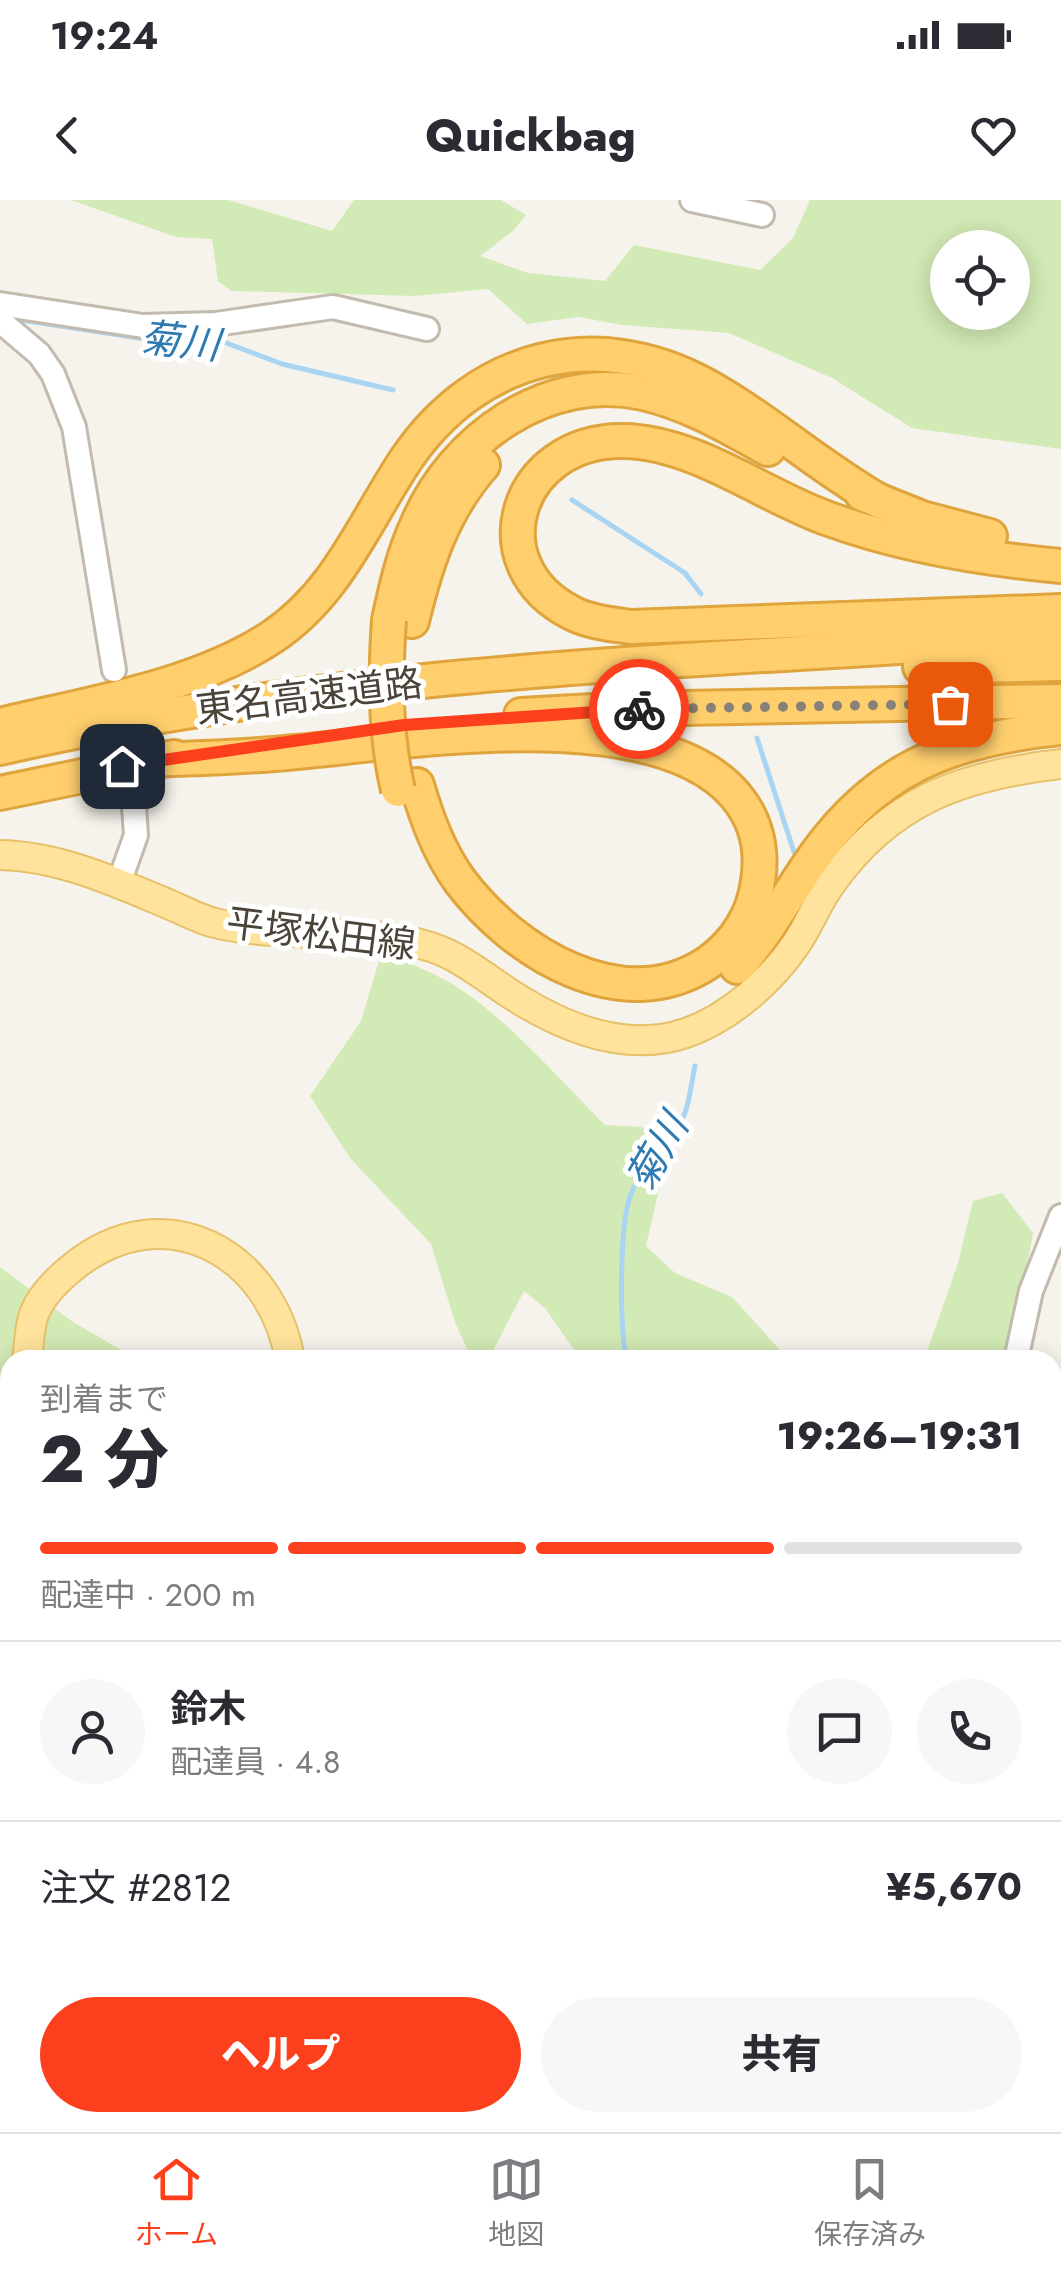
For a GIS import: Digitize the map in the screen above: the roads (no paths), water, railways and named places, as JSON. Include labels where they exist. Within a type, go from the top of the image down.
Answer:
[{"type":"highway","points":[[0,726],[195,674],[238,657],[273,636],[306,610],[342,568],[407,459],[436,422],[470,391],[517,366],[560,357],[606,354],[673,370],[733,402],[839,478],[881,502]]},
{"type":"highway","points":[[1061,544],[1016,542],[966,532],[881,502],[796,465],[680,404],[641,392],[597,390],[563,395],[530,406],[498,424],[448,470],[417,524],[400,572],[410,826],[442,890],[500,950],[550,983],[603,1000],[661,1003],[699,992],[738,967],[762,938],[835,828],[868,794],[907,767],[951,748],[1061,728]]},
{"type":"highway","points":[[400,620],[466,484],[510,441],[537,425],[571,414],[637,412],[675,423],[711,439],[789,486],[922,544]]},
{"type":"highway","points":[[1061,566],[1012,562],[922,544],[832,520],[694,458],[627,441],[596,442],[565,452],[540,472],[522,508],[518,546],[533,583],[551,600],[572,614],[631,627],[1061,611]]},
{"type":"highway","points":[[441,679],[1061,637]]},
{"type":"highway","points":[[441,679],[1061,664]]},
{"type":"highway","name":"東名高速道路","points":[[0,748],[215,706],[441,679]]},
{"type":"highway","name":"東名高速道路","points":[[0,793],[152,760],[326,734],[532,714],[1061,701]]},
{"type":"highway","points":[[152,760],[519,735],[593,737],[638,744],[672,756],[735,794],[755,827],[761,863],[756,898],[744,926],[722,953],[690,974],[657,984],[607,982],[558,964],[511,934],[478,904],[442,851],[408,787]]},
{"type":"main road","name":"平塚松田線","points":[[0,855],[82,870],[214,923],[309,933],[376,933],[436,948],[550,1017],[587,1033],[635,1041],[686,1033],[729,1009],[764,983],[796,944],[829,886],[860,846],[897,814],[946,787],[1004,770],[1061,764]]},
{"type":"main road","points":[[28,1350],[34,1312],[57,1280],[92,1252],[131,1237],[167,1234],[201,1242],[230,1256],[253,1276],[273,1302],[286,1332],[289,1350]]},
{"type":"street","points":[[692,200],[762,215]]},
{"type":"street","points":[[0,304],[143,326],[216,324],[333,307],[427,329]]},
{"type":"street","points":[[0,321],[46,364],[74,427],[114,670]]},
{"type":"street","points":[[119,884],[136,836],[133,794]]},
{"type":"street","points":[[1018,1350],[1031,1291],[1061,1216]]},
{"type":"waterway","name":"菊川","points":[[21,320],[139,338],[213,338],[282,364],[393,390]]},
{"type":"waterway","name":"菊川","points":[[572,500],[685,573],[701,594]]},
{"type":"waterway","name":"菊川","points":[[757,738],[794,852]]},
{"type":"waterway","name":"菊川","points":[[626,1350],[622,1282],[628,1204],[643,1173],[682,1120],[695,1066]]}]
